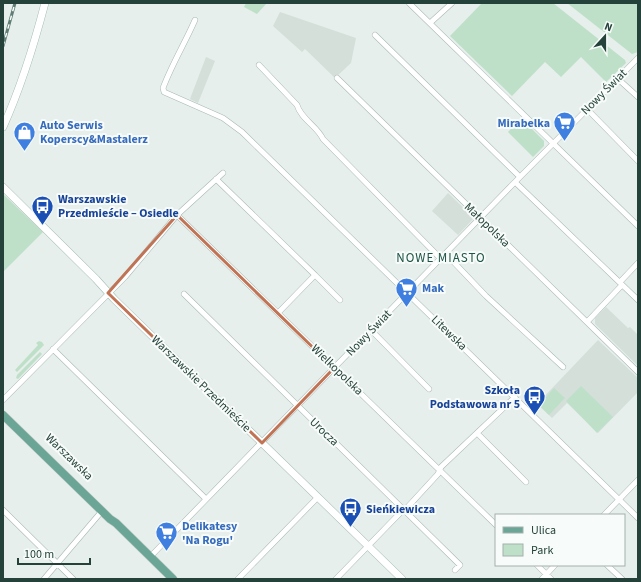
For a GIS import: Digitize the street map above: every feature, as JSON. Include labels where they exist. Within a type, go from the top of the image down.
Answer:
[{"type":"main road","name":"Warszawska","points":[[3,409],[113,516],[116,523]]},
{"type":"main road","name":"Warszawska","points":[[3,415],[173,579]]},
{"type":"street","points":[[3,127],[28,61],[44,3]]},
{"type":"street","points":[[409,3],[638,226]]},
{"type":"street","points":[[430,23],[452,3]]},
{"type":"street","name":"Litewska","points":[[195,20],[185,43],[174,62],[163,88],[164,92],[223,118],[234,125],[638,518]]},
{"type":"street","points":[[375,35],[520,177]]},
{"type":"street","name":"Nowy Świat","points":[[150,557],[553,143],[638,58]]},
{"type":"street","points":[[259,64],[298,105],[299,111],[320,132],[323,139],[441,259]]},
{"type":"street","name":"Małopolska","points":[[337,78],[638,372]]},
{"type":"street","points":[[617,78],[638,97]]},
{"type":"street","points":[[587,109],[638,161]]},
{"type":"street","points":[[3,400],[136,266],[177,215],[223,173]]},
{"type":"street","points":[[216,179],[340,300]]},
{"type":"street","points":[[515,182],[638,300]]},
{"type":"street","name":"Warszawskie Przedmieście","points":[[3,187],[96,279],[108,293],[402,579]]},
{"type":"street","name":"Wielkopolska","points":[[177,215],[495,524]]},
{"type":"street","points":[[446,254],[486,296],[563,367]]},
{"type":"street","points":[[587,322],[638,263]]},
{"type":"street","points":[[278,313],[315,275]]},
{"type":"street","name":"Urocza","points":[[184,294],[460,565],[455,570]]},
{"type":"street","points":[[371,330],[429,389]]},
{"type":"street","points":[[53,349],[206,499]]},
{"type":"street","points":[[336,579],[402,511],[404,511],[438,474],[441,467],[515,397]]},
{"type":"street","points":[[477,433],[526,482]]},
{"type":"street","points":[[605,514],[638,480]]},
{"type":"street","points":[[238,579],[318,497]]},
{"type":"street","points":[[3,510],[73,579]]},
{"type":"street","points":[[44,579],[102,511]]},
{"type":"street","points":[[538,566],[551,579]]},
{"type":"street","points":[[542,579],[554,566]]},
{"type":"street","points":[[608,566],[622,579]]},
{"type":"highlighted area","points":[[177,215],[334,368],[262,443],[108,293]]},
{"type":"shaded area","points":[[280,12],[356,38],[351,63],[335,78],[305,49],[302,52],[273,26]]},
{"type":"shaded area","points":[[206,57],[215,61],[198,103],[190,99]]},
{"type":"shaded area","points":[[448,193],[474,218],[458,235],[432,211]]},
{"type":"shaded area","points":[[606,307],[628,328],[630,327],[638,335],[638,366],[595,324],[595,318]]},
{"type":"shaded area","points":[[598,340],[638,378],[638,392],[598,433],[567,403],[552,418],[537,404]]},
{"type":"green space","points":[[246,3],[267,3],[257,14],[244,7]]},
{"type":"green space","points":[[482,3],[553,3],[625,60],[626,63],[606,82],[581,57],[561,77],[545,62],[512,96],[450,36]]},
{"type":"green space","points":[[567,3],[638,3],[638,52],[632,54]]},
{"type":"green space","points":[[521,118],[544,141],[544,146],[533,157],[508,132]]},
{"type":"green space","points":[[3,194],[43,232],[3,272]]},
{"type":"green space","points":[[39,341],[44,345],[17,372],[15,370],[38,345],[36,343]]},
{"type":"green space","points":[[40,352],[42,354],[18,379],[16,378],[17,375]]},
{"type":"green space","points":[[581,386],[613,417],[597,433],[566,401]]},
{"type":"green space","points":[[554,388],[565,398],[549,415],[539,405]]},
{"type":"railway","points":[[3,46],[15,3]]},
{"type":"place","name":"Mirabelka","points":[[565,142]]},
{"type":"place","name":"Auto Serwis Koperscy&Mastalerz","points":[[24,152]]},
{"type":"place","name":"Warszawskie Przedmieście – Osiedle","points":[[42,226]]},
{"type":"place","name":"Mak","points":[[407,308]]},
{"type":"place","name":"Szkoła Podstawowa nr 5","points":[[535,416]]},
{"type":"place","name":"Sieńkiewicza","points":[[350,528]]},
{"type":"place","name":"Delikatesy 'Na Rogu'","points":[[167,552]]},
{"type":"district","name":"NOWE MIASTO","points":[[441,258]]}]
